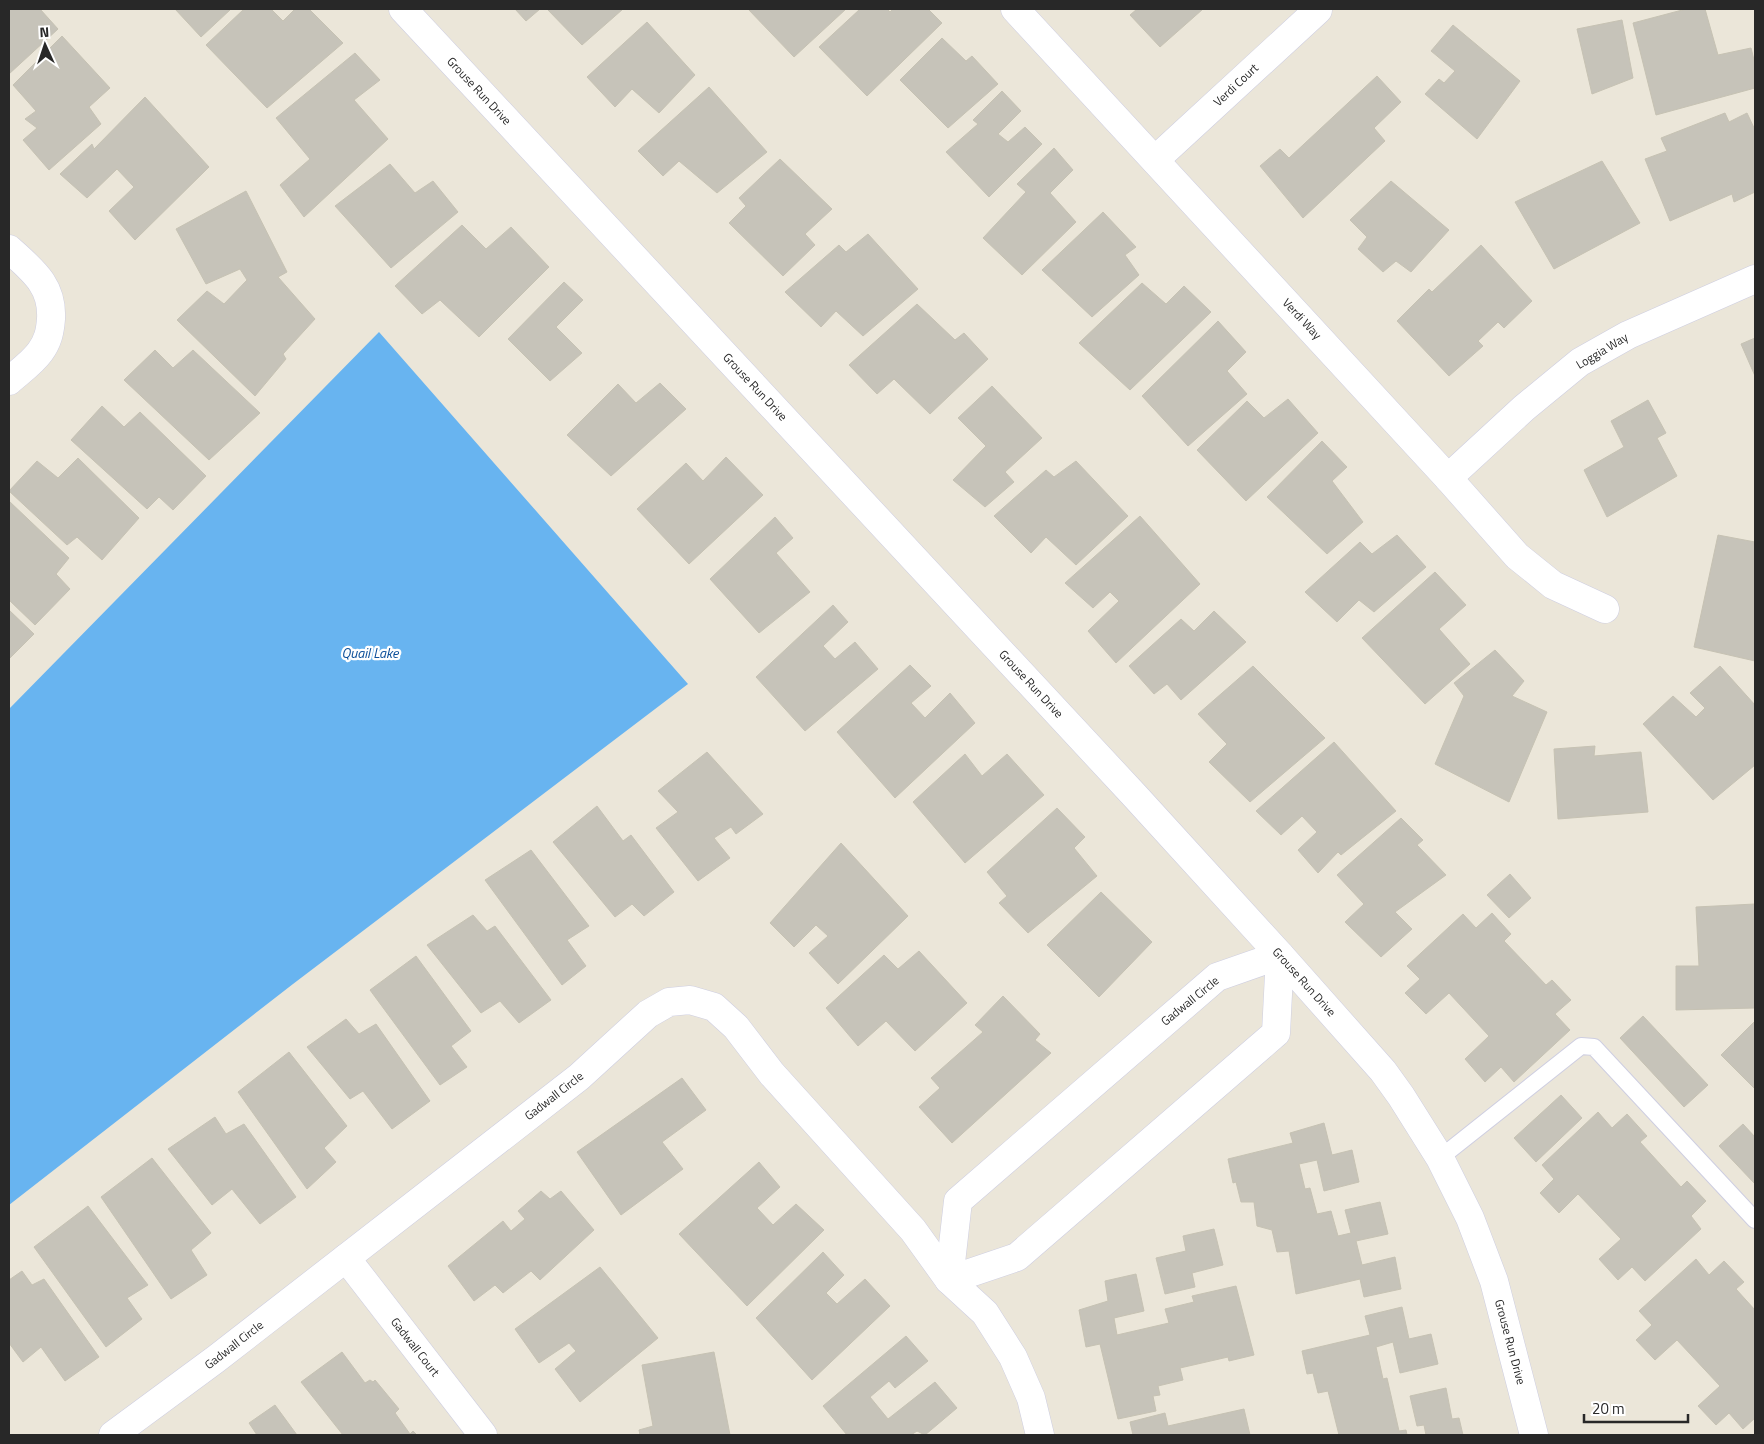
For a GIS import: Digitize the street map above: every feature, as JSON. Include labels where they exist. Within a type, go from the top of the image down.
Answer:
[{"type":"street","name":"Grouse Run Drive","points":[[403,9],[1128,788],[1280,954],[1383,1071],[1440,1158],[1470,1218],[1494,1281],[1534,1435]]},
{"type":"street","name":"Verdi Way","points":[[1015,9],[1448,478],[1517,556],[1553,585],[1605,609]]},
{"type":"street","name":"Verdi Court","points":[[1155,160],[1318,10]]},
{"type":"street","points":[[9,249],[36,274],[47,290],[52,305],[50,336],[40,353],[9,381]]},
{"type":"street","name":"Loggia Way","points":[[1448,478],[1524,408],[1580,362],[1628,335],[1755,279]]},
{"type":"street","points":[[949,1280],[1017,1256],[1276,1033],[1280,954]]},
{"type":"street","name":"Gadwall Circle","points":[[949,1280],[958,1200],[1216,977],[1280,954]]},
{"type":"street","name":"Gadwall Circle","points":[[113,1435],[216,1359],[579,1077],[648,1014],[670,1002],[690,1000],[714,1007],[736,1027],[772,1074],[913,1230],[949,1280],[985,1313],[1013,1357],[1030,1398],[1040,1435]]},
{"type":"street","name":"Gadwall Court","points":[[346,1258],[483,1435]]},
{"type":"lane","points":[[1440,1158],[1581,1046],[1594,1047],[1755,1220]]},
{"type":"water","name":"Quail Lake","points":[[379,332],[688,684],[293,984],[9,1205],[9,709]]},
{"type":"building","points":[[9,9],[40,9],[58,29],[9,74]]},
{"type":"building","points":[[175,9],[231,9],[201,37]]},
{"type":"building","points":[[244,9],[271,9],[283,21],[295,9],[309,9],[343,43],[267,108],[206,45]]},
{"type":"building","points":[[515,9],[540,9],[526,21]]},
{"type":"building","points":[[547,9],[623,9],[582,45]]},
{"type":"building","points":[[748,9],[846,9],[794,57]]},
{"type":"building","points":[[860,9],[887,9],[890,12],[893,9],[928,9],[942,23],[867,96],[819,47]]},
{"type":"building","points":[[1137,9],[1203,9],[1160,47],[1130,15]]},
{"type":"building","points":[[1686,9],[1705,9],[1718,55],[1751,48],[1755,64],[1755,88],[1656,115],[1633,23]]},
{"type":"building","points":[[1622,20],[1633,78],[1592,94],[1577,29]]},
{"type":"building","points":[[647,22],[695,75],[659,113],[632,89],[615,107],[587,77]]},
{"type":"building","points":[[1453,25],[1520,81],[1477,139],[1425,94],[1439,79],[1444,83],[1455,71],[1431,51]]},
{"type":"building","points":[[62,36],[110,88],[89,107],[101,124],[49,170],[23,140],[37,128],[25,119],[36,111],[13,85]]},
{"type":"building","points":[[942,38],[966,61],[972,56],[998,84],[948,128],[900,80]]},
{"type":"building","points":[[355,53],[380,80],[354,100],[388,139],[304,217],[280,185],[310,159],[276,118]]},
{"type":"building","points":[[1377,76],[1401,102],[1374,128],[1385,141],[1303,218],[1260,166],[1280,149],[1289,158]]},
{"type":"building","points":[[709,87],[767,152],[717,193],[679,161],[663,176],[638,151]]},
{"type":"building","points":[[1002,91],[1021,111],[998,134],[1008,142],[1025,127],[1042,144],[989,197],[946,152],[978,124],[973,120]]},
{"type":"building","points":[[145,97],[209,167],[135,240],[109,211],[134,187],[117,169],[87,198],[60,174],[92,144],[94,149]]},
{"type":"building","points":[[1725,113],[1729,122],[1747,113],[1755,130],[1755,192],[1734,202],[1732,194],[1670,221],[1645,159],[1667,151],[1661,138]]},
{"type":"building","points":[[1054,148],[1073,170],[1050,193],[1076,222],[1022,275],[983,238],[1026,192],[1017,184]]},
{"type":"building","points":[[780,159],[832,209],[805,234],[815,245],[783,276],[729,223],[746,206],[739,198]]},
{"type":"building","points":[[1602,161],[1640,223],[1554,269],[1515,202]]},
{"type":"building","points":[[390,164],[415,193],[433,181],[458,212],[391,268],[335,206]]},
{"type":"building","points":[[1391,181],[1449,230],[1411,272],[1396,261],[1383,272],[1358,249],[1367,237],[1350,220]]},
{"type":"building","points":[[246,191],[287,272],[278,277],[315,319],[283,354],[286,359],[255,396],[177,320],[207,291],[224,304],[247,280],[240,269],[206,284],[176,229]]},
{"type":"building","points":[[1103,212],[1136,247],[1125,255],[1139,275],[1092,317],[1042,270]]},
{"type":"building","points":[[462,225],[486,249],[511,227],[549,267],[479,337],[440,300],[422,314],[395,286]]},
{"type":"building","points":[[868,234],[918,289],[863,336],[836,311],[821,327],[785,292],[839,245],[846,252]]},
{"type":"building","points":[[1481,245],[1532,301],[1504,328],[1498,322],[1478,341],[1483,346],[1449,376],[1397,321],[1429,289],[1432,292]]},
{"type":"building","points":[[564,282],[583,300],[556,327],[582,353],[550,381],[508,339]]},
{"type":"building","points":[[1142,283],[1166,304],[1184,286],[1211,312],[1130,390],[1079,343]]},
{"type":"building","points":[[917,304],[955,340],[964,333],[988,359],[930,414],[894,379],[877,394],[849,365]]},
{"type":"building","points":[[1218,321],[1246,352],[1227,371],[1247,394],[1188,446],[1142,396]]},
{"type":"building","points":[[1755,338],[1755,376],[1741,344]]},
{"type":"building","points":[[155,350],[173,368],[193,350],[260,413],[209,460],[124,380]]},
{"type":"building","points":[[660,383],[686,409],[611,476],[567,435],[618,384],[636,403]]},
{"type":"building","points":[[992,386],[1042,438],[1005,472],[1014,482],[985,507],[953,480],[986,446],[958,418]]},
{"type":"building","points":[[1288,399],[1318,433],[1246,501],[1197,450],[1247,401],[1264,418]]},
{"type":"building","points":[[1648,400],[1666,433],[1657,438],[1677,476],[1607,517],[1584,470],[1624,447],[1611,421]]},
{"type":"building","points":[[102,406],[124,427],[140,412],[206,476],[173,510],[159,497],[147,509],[71,440]]},
{"type":"building","points":[[1322,441],[1347,467],[1332,481],[1363,522],[1327,554],[1267,497]]},
{"type":"building","points":[[726,457],[763,495],[689,564],[637,509],[686,463],[703,481]]},
{"type":"building","points":[[78,458],[139,518],[102,560],[77,537],[67,545],[9,491],[37,461],[58,478]]},
{"type":"building","points":[[1076,461],[1128,516],[1076,565],[1046,537],[1031,553],[994,516],[1046,470],[1054,477]]},
{"type":"building","points":[[9,501],[69,558],[56,574],[70,589],[35,625],[9,600]]},
{"type":"building","points":[[1140,516],[1200,584],[1116,663],[1088,631],[1119,601],[1110,592],[1093,608],[1065,583]]},
{"type":"building","points":[[775,517],[793,538],[776,553],[810,592],[759,633],[710,579]]},
{"type":"building","points":[[1397,535],[1426,567],[1374,612],[1359,600],[1337,622],[1305,592],[1360,542],[1372,554]]},
{"type":"building","points":[[1718,535],[1755,542],[1755,661],[1694,647]]},
{"type":"building","points":[[1435,572],[1466,605],[1439,629],[1470,664],[1425,704],[1362,638]]},
{"type":"building","points":[[833,605],[848,622],[823,646],[835,659],[855,642],[878,669],[805,731],[756,677]]},
{"type":"building","points":[[9,610],[34,634],[9,659]]},
{"type":"building","points":[[1214,611],[1246,642],[1181,700],[1167,684],[1154,694],[1129,666],[1181,619],[1194,631]]},
{"type":"building","points":[[1495,650],[1524,681],[1512,696],[1547,712],[1509,802],[1435,764],[1464,696],[1454,683]]},
{"type":"building","points":[[910,665],[931,686],[911,703],[925,718],[950,693],[975,723],[895,798],[837,732]]},
{"type":"building","points":[[1253,666],[1325,738],[1250,802],[1209,762],[1227,744],[1198,714]]},
{"type":"building","points":[[1720,666],[1755,705],[1755,765],[1713,800],[1643,724],[1673,696],[1696,717],[1705,708],[1690,693]]},
{"type":"building","points":[[1334,742],[1396,811],[1341,855],[1338,852],[1318,873],[1298,850],[1317,832],[1302,816],[1281,835],[1256,811]]},
{"type":"building","points":[[1595,746],[1594,756],[1641,752],[1648,812],[1558,819],[1554,749]]},
{"type":"building","points":[[707,752],[763,814],[736,834],[731,827],[714,838],[730,858],[698,881],[656,828],[678,812],[658,791]]},
{"type":"building","points":[[965,754],[982,776],[1007,754],[1044,795],[965,863],[913,802]]},
{"type":"building","points":[[597,806],[623,841],[631,835],[674,892],[644,916],[632,904],[615,917],[553,842]]},
{"type":"building","points":[[1057,808],[1085,837],[1074,848],[1097,876],[1028,933],[999,903],[1007,896],[987,872]]},
{"type":"building","points":[[1401,818],[1423,840],[1417,845],[1446,875],[1395,912],[1412,929],[1381,957],[1345,922],[1364,904],[1337,875]]},
{"type":"building","points":[[841,843],[908,916],[838,984],[809,953],[828,936],[816,925],[794,947],[770,923]]},
{"type":"building","points":[[531,850],[589,926],[567,940],[586,966],[562,985],[485,880]]},
{"type":"building","points":[[1510,874],[1531,898],[1509,918],[1487,895]]},
{"type":"building","points":[[1101,892],[1152,942],[1099,997],[1047,945]]},
{"type":"building","points":[[1755,904],[1755,1008],[1676,1010],[1676,966],[1699,966],[1696,907]]},
{"type":"building","points":[[1492,913],[1511,934],[1504,941],[1546,985],[1552,980],[1571,1000],[1555,1014],[1570,1030],[1514,1082],[1501,1067],[1485,1082],[1465,1059],[1489,1036],[1449,993],[1426,1014],[1405,993],[1420,979],[1407,966],[1463,914],[1476,928]]},
{"type":"building","points":[[473,915],[487,931],[495,926],[551,1000],[519,1023],[500,1001],[481,1013],[427,945]]},
{"type":"building","points":[[919,951],[967,1003],[915,1051],[886,1021],[858,1046],[826,1008],[884,955],[898,969]]},
{"type":"building","points":[[416,956],[471,1031],[451,1046],[467,1067],[440,1085],[370,990]]},
{"type":"building","points":[[1003,996],[1040,1034],[1035,1040],[1051,1053],[952,1143],[919,1107],[940,1088],[931,1078],[983,1032],[975,1025]]},
{"type":"building","points":[[1643,1016],[1708,1085],[1684,1107],[1620,1038]]},
{"type":"building","points":[[346,1019],[359,1034],[376,1024],[430,1101],[392,1129],[363,1091],[350,1099],[307,1047]]},
{"type":"building","points":[[1755,1021],[1755,1089],[1721,1055]]},
{"type":"building","points":[[289,1052],[347,1126],[324,1148],[336,1162],[307,1189],[238,1092]]},
{"type":"building","points":[[682,1078],[706,1110],[662,1142],[683,1169],[621,1215],[577,1152]]},
{"type":"building","points":[[1561,1095],[1582,1118],[1536,1162],[1514,1138]]},
{"type":"building","points":[[1598,1112],[1612,1128],[1627,1114],[1647,1136],[1640,1142],[1681,1187],[1687,1181],[1706,1201],[1691,1216],[1701,1229],[1645,1281],[1632,1267],[1618,1280],[1599,1259],[1621,1239],[1578,1194],[1559,1213],[1540,1193],[1554,1179],[1542,1165]]},
{"type":"building","points":[[215,1117],[226,1134],[244,1124],[296,1197],[260,1224],[232,1189],[212,1205],[168,1149]]},
{"type":"building","points":[[1324,1123],[1332,1155],[1352,1150],[1359,1182],[1324,1191],[1317,1160],[1299,1164],[1305,1189],[1310,1188],[1317,1214],[1331,1211],[1338,1236],[1351,1233],[1345,1210],[1380,1202],[1388,1234],[1356,1241],[1362,1265],[1395,1257],[1401,1289],[1364,1297],[1360,1279],[1296,1294],[1289,1251],[1277,1252],[1272,1230],[1257,1226],[1254,1202],[1241,1202],[1236,1182],[1233,1183],[1228,1159],[1293,1143],[1290,1133]]},
{"type":"building","points":[[1743,1124],[1755,1137],[1755,1184],[1719,1146]]},
{"type":"building","points":[[152,1158],[211,1233],[191,1250],[207,1275],[171,1299],[101,1197]]},
{"type":"building","points":[[759,1162],[780,1187],[757,1208],[773,1225],[796,1204],[824,1230],[747,1306],[679,1234]]},
{"type":"building","points":[[541,1191],[550,1199],[561,1191],[594,1230],[540,1280],[531,1271],[503,1293],[495,1285],[474,1301],[448,1266],[503,1221],[511,1231],[525,1219],[518,1211]]},
{"type":"building","points":[[88,1206],[148,1285],[127,1298],[142,1319],[106,1347],[34,1247]]},
{"type":"building","points":[[1214,1229],[1223,1265],[1192,1273],[1195,1287],[1165,1294],[1156,1258],[1186,1251],[1183,1236]]},
{"type":"building","points":[[823,1252],[844,1275],[826,1293],[837,1304],[865,1279],[890,1306],[812,1380],[756,1318]]},
{"type":"building","points":[[1696,1259],[1709,1275],[1724,1261],[1744,1282],[1736,1289],[1755,1310],[1755,1418],[1743,1429],[1729,1413],[1716,1425],[1698,1406],[1720,1386],[1677,1340],[1655,1360],[1636,1340],[1652,1325],[1639,1311]]},
{"type":"building","points":[[600,1267],[658,1338],[580,1402],[555,1369],[576,1351],[569,1343],[539,1363],[515,1329]]},
{"type":"building","points":[[22,1271],[32,1285],[44,1279],[99,1357],[65,1381],[41,1347],[23,1362],[9,1343],[9,1280]]},
{"type":"building","points":[[1136,1274],[1144,1311],[1114,1318],[1117,1335],[1169,1323],[1165,1309],[1194,1302],[1192,1296],[1236,1286],[1254,1355],[1229,1361],[1228,1357],[1180,1368],[1183,1380],[1158,1386],[1160,1395],[1153,1396],[1156,1411],[1118,1419],[1100,1344],[1086,1347],[1079,1310],[1108,1301],[1105,1281]]},
{"type":"building","points":[[1402,1307],[1409,1339],[1431,1334],[1438,1364],[1400,1373],[1393,1342],[1376,1347],[1383,1379],[1387,1378],[1399,1431],[1406,1430],[1407,1435],[1339,1435],[1328,1391],[1318,1393],[1313,1373],[1307,1374],[1302,1351],[1370,1335],[1365,1316]]},
{"type":"building","points":[[906,1336],[928,1361],[895,1388],[889,1381],[870,1397],[888,1419],[935,1382],[957,1408],[925,1435],[917,1431],[911,1435],[847,1435],[823,1406]]},
{"type":"building","points":[[342,1352],[365,1383],[375,1380],[399,1409],[395,1413],[410,1434],[413,1431],[417,1435],[343,1435],[301,1382]]},
{"type":"building","points":[[714,1352],[730,1435],[640,1435],[639,1430],[653,1426],[642,1365]]},
{"type":"building","points":[[1446,1388],[1452,1419],[1459,1418],[1463,1435],[1426,1435],[1424,1425],[1417,1426],[1410,1396]]},
{"type":"building","points":[[275,1405],[297,1435],[257,1435],[249,1423]]},
{"type":"building","points":[[1244,1409],[1250,1435],[1133,1435],[1130,1422],[1165,1413],[1168,1426]]}]
